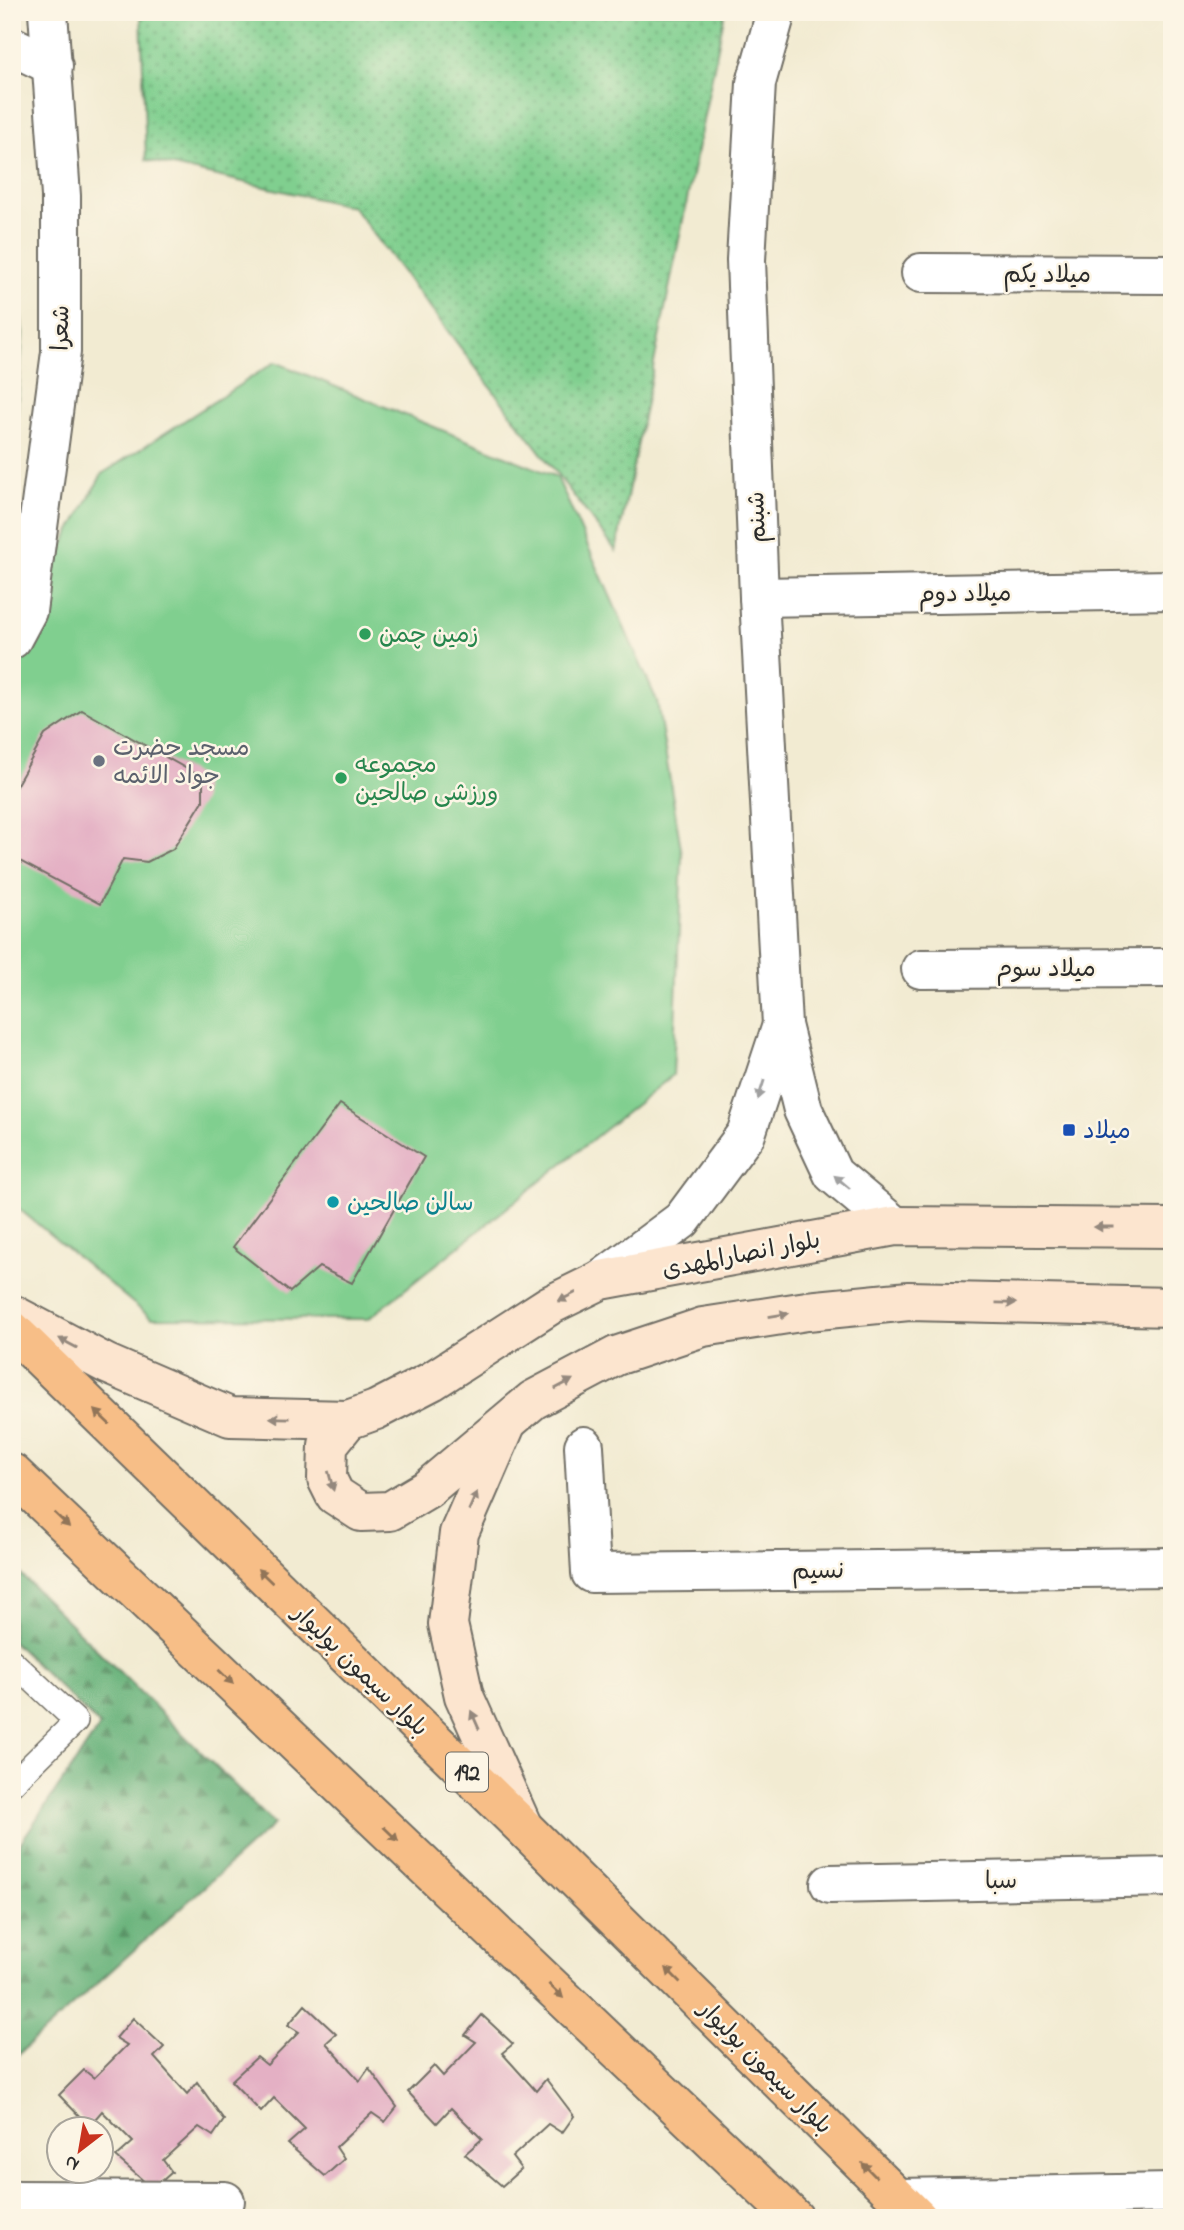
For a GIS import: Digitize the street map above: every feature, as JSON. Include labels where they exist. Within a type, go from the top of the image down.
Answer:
[{"type":"main road","name":"بلوار انصارالمهدی","points":[[348,1420],[376,1410],[432,1381],[550,1306],[601,1280],[895,1226],[1172,1228]]},
{"type":"main road","points":[[348,1420],[328,1446],[327,1479],[335,1495],[361,1512],[390,1511],[427,1489],[533,1400],[616,1356],[703,1327],[807,1311],[909,1301],[1172,1307]]},
{"type":"main road","points":[[12,1314],[107,1364],[230,1417],[348,1420]]},
{"type":"main road","name":"بلوار سیمون بولیوار","points":[[12,1330],[523,1827],[908,2208]]},
{"type":"main road","points":[[508,1422],[459,1533],[448,1624],[464,1696],[523,1827]]},
{"type":"main road","points":[[12,1473],[794,2218]]},
{"type":"street","name":"شعرا","points":[[12,639],[27,611],[61,352],[61,196],[48,12]]},
{"type":"street","name":"شبنم","points":[[776,12],[756,83],[746,260],[759,597],[782,1025]]},
{"type":"street","points":[[12,46],[53,66]]},
{"type":"street","name":"میلاد یکم","points":[[921,273],[1172,274]]},
{"type":"street","name":"میلاد دوم","points":[[759,597],[1172,590]]},
{"type":"street","name":"میلاد سوم","points":[[921,969],[1172,968]]},
{"type":"street","points":[[782,1025],[803,1110],[832,1174],[895,1226]]},
{"type":"street","points":[[601,1280],[682,1220],[746,1135],[782,1025]]},
{"type":"street","name":"نسیم","points":[[584,1446],[591,1573],[1172,1567]]},
{"type":"street","name":"سبا","points":[[830,1884],[1172,1877]]},
{"type":"street","points":[[908,2208],[1172,2193]]},
{"type":"street","points":[[12,2200],[225,2201]]},
{"type":"lane","points":[[12,1661],[76,1721],[12,1784]]},
{"type":"green space","points":[[141,12],[725,12],[616,551],[353,207],[146,160]]},
{"type":"green space","points":[[12,251],[23,333],[16,427],[12,443]]},
{"type":"green space","name":"مجموعه ورزشی صالحین","points":[[275,362],[557,477],[657,701],[682,855],[673,1075],[368,1319],[151,1318],[12,1203],[12,638],[102,474]]},
{"type":"green space","points":[[12,1566],[274,1824],[12,2060],[12,1855],[100,1726],[12,1641]]},
{"type":"building","points":[[82,710],[203,778],[203,801],[173,849],[147,862],[123,859],[100,904],[12,857],[12,793],[45,735]]},
{"type":"building","name":"سالن صالحین","points":[[340,1104],[424,1157],[352,1283],[319,1267],[290,1292],[233,1247]]},
{"type":"building","points":[[305,2005],[336,2034],[326,2043],[360,2081],[369,2068],[397,2107],[385,2122],[372,2113],[336,2147],[344,2159],[325,2176],[288,2144],[305,2129],[274,2098],[261,2112],[231,2081],[257,2057],[267,2065],[299,2032],[288,2025]]},
{"type":"building","points":[[482,2015],[513,2044],[502,2053],[536,2091],[546,2079],[574,2116],[562,2133],[548,2124],[512,2157],[521,2169],[502,2186],[465,2154],[482,2139],[451,2108],[437,2123],[408,2092],[434,2066],[443,2076],[476,2042],[465,2035]]},
{"type":"building","points":[[133,2018],[164,2047],[154,2057],[187,2094],[197,2082],[224,2120],[213,2136],[199,2127],[163,2160],[172,2172],[153,2189],[116,2157],[133,2142],[116,2125],[116,2114],[105,2114],[102,2111],[99,2114],[77,2114],[59,2095],[84,2070],[94,2078],[127,2045],[116,2038]]},
{"type":"place","name":"زمین چمن","points":[[365,634]]},
{"type":"place","name":"مسجد حضرت جواد الائمه","points":[[99,761]]},
{"type":"place","name":"مجموعه ورزشی صالحین","points":[[341,778]]},
{"type":"place","name":"میلاد","points":[[1069,1130]]},
{"type":"place","name":"سالن صالحین","points":[[333,1202]]}]
